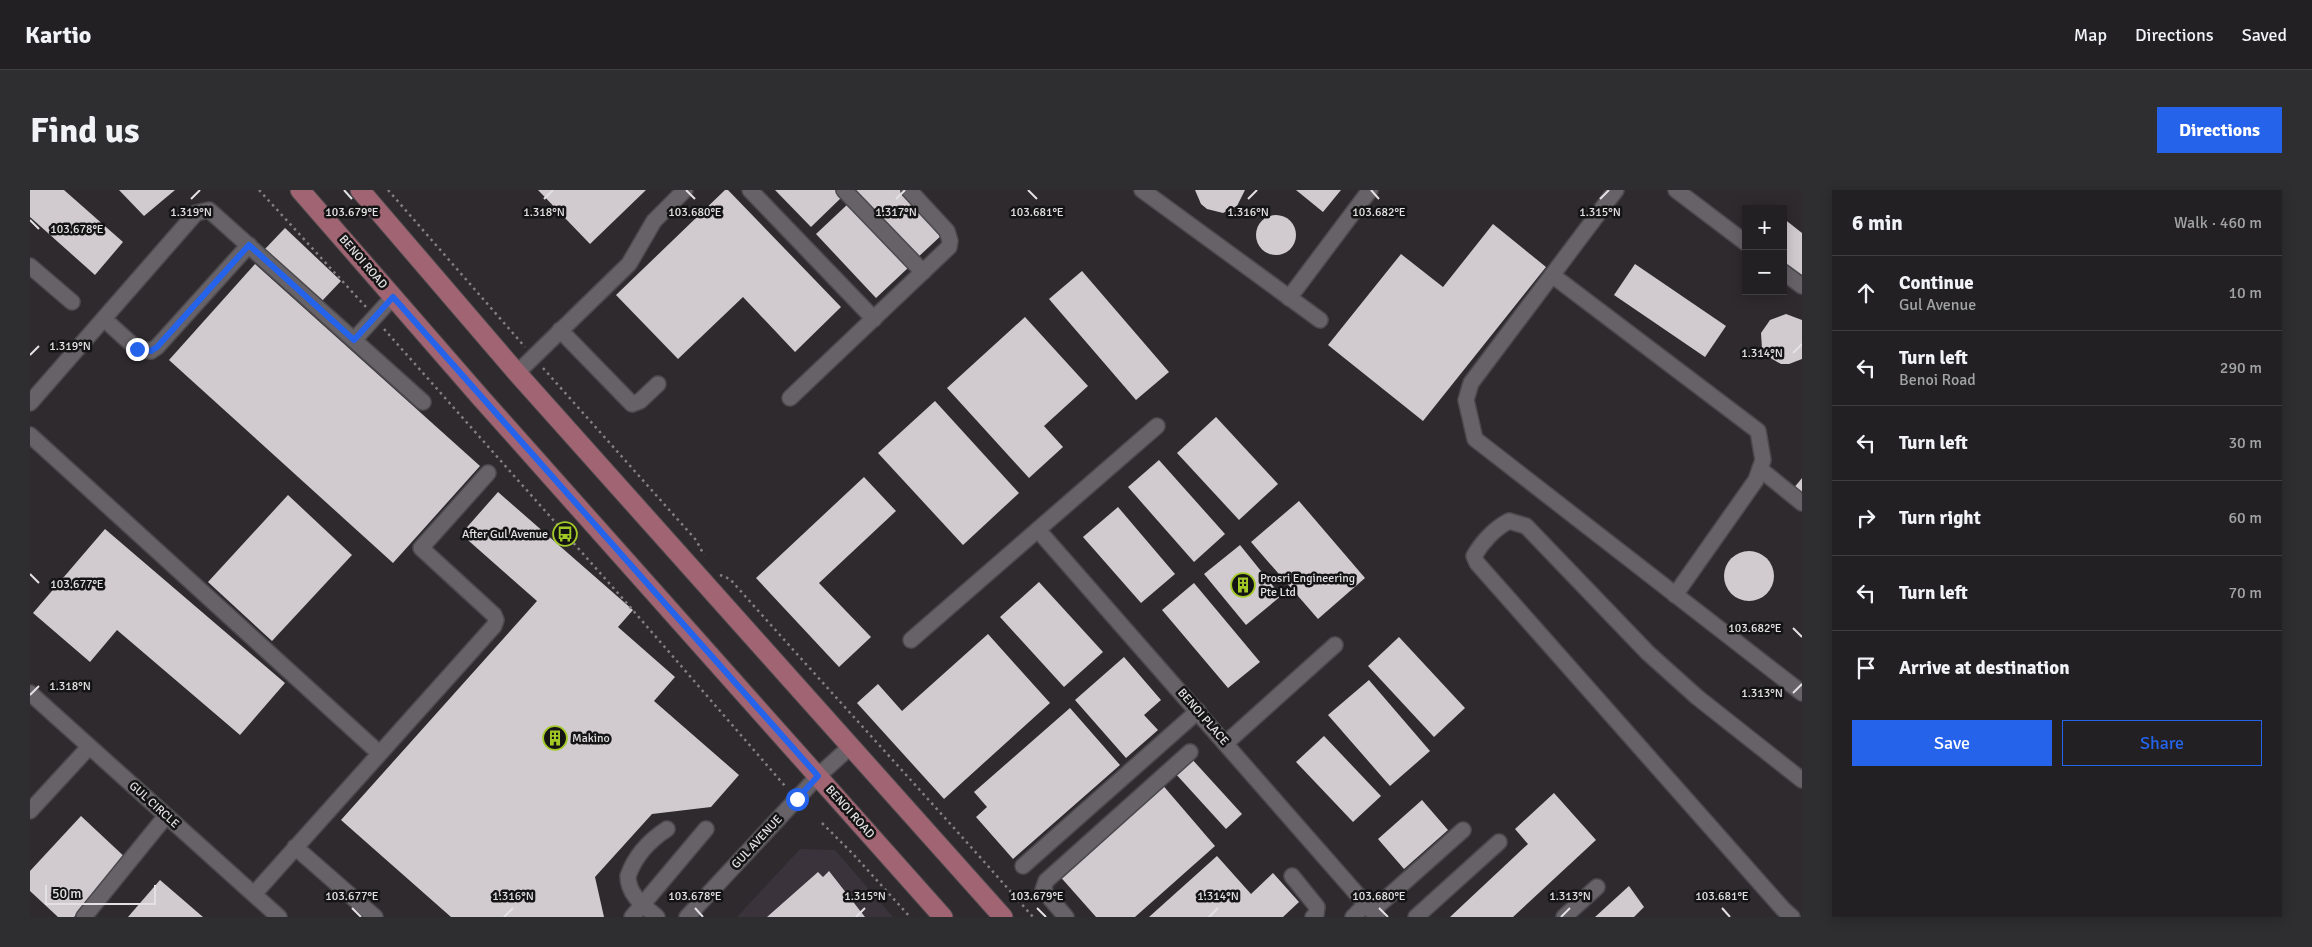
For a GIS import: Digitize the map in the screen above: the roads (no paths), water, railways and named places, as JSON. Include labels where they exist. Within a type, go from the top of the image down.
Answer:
[{"type":"main road","name":"BENOI ROAD","points":[[300,190],[943,917]]},
{"type":"main road","points":[[360,190],[518,372],[1003,917]]},
{"type":"street","points":[[518,372],[629,264],[654,221],[685,190]]},
{"type":"street","points":[[750,190],[874,319]]},
{"type":"street","points":[[844,190],[923,272]]},
{"type":"street","points":[[790,398],[949,247],[950,236],[909,190]]},
{"type":"street","points":[[1142,190],[1320,320]]},
{"type":"street","points":[[1289,298],[1370,190]]},
{"type":"street","points":[[1616,190],[1472,383],[1466,400],[1475,439],[1802,693]]},
{"type":"street","points":[[1676,190],[1742,240]]},
{"type":"street","points":[[30,403],[200,211],[209,210],[423,402]]},
{"type":"street","points":[[104,319],[137,349],[151,351],[157,347],[249,245]]},
{"type":"street","points":[[30,266],[72,302]]},
{"type":"street","points":[[1787,275],[1802,286]]},
{"type":"street","points":[[1552,276],[1758,431],[1763,460],[1756,480],[1675,595]]},
{"type":"street","points":[[354,340],[393,297]]},
{"type":"street","points":[[560,330],[632,404],[640,401],[658,384]]},
{"type":"street","points":[[911,640],[1157,426]]},
{"type":"street","points":[[30,435],[379,753]]},
{"type":"street","points":[[1760,469],[1802,503]]},
{"type":"street","points":[[254,894],[494,626],[496,620],[490,611],[421,548],[488,473]]},
{"type":"street","points":[[1792,917],[1783,910],[1477,563],[1474,556],[1480,546],[1502,525],[1509,521],[1526,526],[1648,653],[1697,697],[1802,780]]},
{"type":"street","name":"BENOI PLACE","points":[[1038,530],[1371,911]]},
{"type":"street","points":[[1226,743],[1335,645]]},
{"type":"street","name":"GUL CIRCLE","points":[[30,693],[279,917]]},
{"type":"street","points":[[1022,866],[1198,711]]},
{"type":"street","points":[[30,811],[89,747]]},
{"type":"street","name":"GUL AVENUE","points":[[687,917],[818,776],[850,747]]},
{"type":"street","points":[[1066,917],[1043,890],[1046,880],[1190,752]]},
{"type":"street","points":[[84,917],[166,816]]},
{"type":"street","points":[[657,917],[633,894],[628,876],[640,855],[656,837],[667,829]]},
{"type":"street","points":[[632,917],[706,829]]},
{"type":"street","points":[[1352,917],[1371,911],[1462,830]]},
{"type":"street","points":[[1416,917],[1499,842]]},
{"type":"street","points":[[295,847],[375,917]]},
{"type":"street","points":[[1292,876],[1317,907],[1313,917]]},
{"type":"street","points":[[1564,917],[1597,887]]},
{"type":"place","name":"After Gul Avenue","points":[[565,534]]},
{"type":"place","name":"Prosri Engineering Pte Ltd","points":[[1243,585]]},
{"type":"place","name":"Makino","points":[[555,738]]}]
